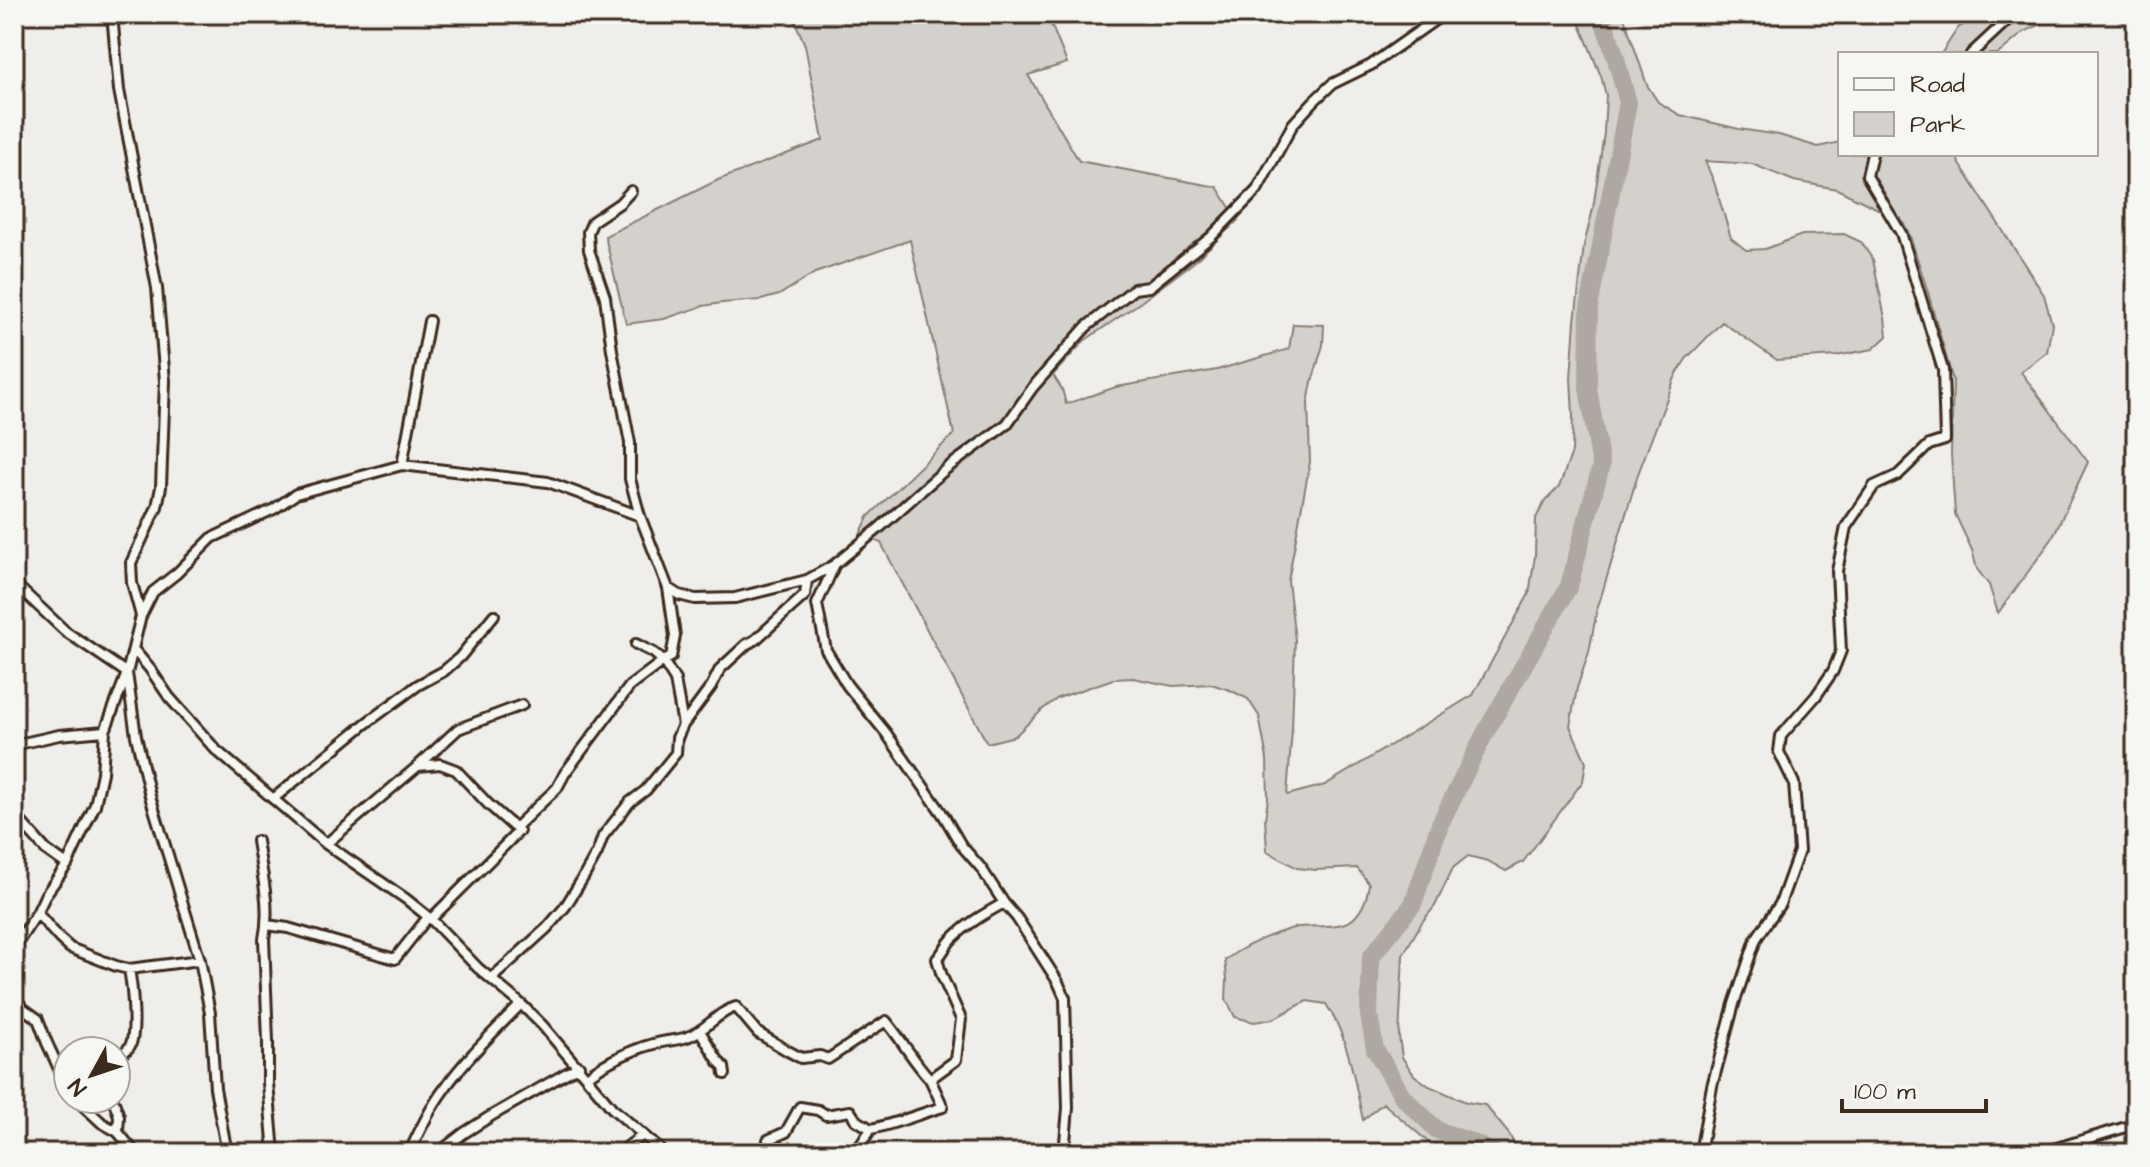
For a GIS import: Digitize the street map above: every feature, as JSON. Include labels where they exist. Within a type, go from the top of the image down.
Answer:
[{"type":"street","points":[[112,14],[119,90],[157,288],[165,381],[161,487],[157,507],[131,563],[132,583],[141,616]]},
{"type":"street","points":[[668,588],[695,599],[735,598],[807,580],[834,565],[947,468],[1007,424],[1033,387],[1086,327],[1134,289],[1149,287],[1211,237],[1257,190],[1293,124],[1332,84],[1371,65],[1435,20],[1438,14]]},
{"type":"street","points":[[1973,52],[2014,14]]},
{"type":"street","points":[[1700,1153],[1712,1086],[1734,1004],[1756,939],[1780,904],[1799,851],[1794,783],[1779,752],[1781,736],[1816,696],[1833,671],[1841,651],[1837,571],[1846,527],[1874,486],[1898,475],[1929,445],[1945,440],[1943,370],[1901,233],[1867,176],[1872,156]]},
{"type":"street","points":[[515,828],[557,788],[630,686],[671,657],[675,636],[668,588],[640,516],[630,479],[630,443],[605,297],[589,250],[588,232],[593,221],[620,203],[631,191]]},
{"type":"street","points":[[402,465],[429,321]]},
{"type":"street","points":[[14,948],[67,865],[95,805],[102,773],[105,731],[127,673],[141,616],[153,592],[212,538],[274,509],[296,494],[402,465],[548,482],[640,516]]},
{"type":"street","points":[[834,565],[817,604],[826,650],[847,685],[886,733],[961,845],[1017,918],[1065,998],[1068,1108],[1064,1153]]},
{"type":"street","points":[[492,978],[547,928],[565,907],[591,864],[603,836],[676,753],[677,738],[683,725],[711,687],[720,669],[805,595],[807,580]]},
{"type":"street","points":[[14,583],[65,631],[127,673],[136,736],[150,796],[200,960],[210,1013],[215,1088],[227,1153]]},
{"type":"street","points":[[273,799],[365,724],[418,685],[444,671],[460,657],[494,615]]},
{"type":"street","points":[[636,644],[663,661],[675,680],[683,725]]},
{"type":"street","points":[[134,650],[206,740],[326,844],[429,918],[478,968],[521,1004],[579,1066],[612,1108],[664,1153]]},
{"type":"street","points":[[326,844],[458,729],[522,705]]},
{"type":"street","points":[[14,745],[59,735],[105,731]]},
{"type":"street","points":[[267,925],[288,928],[395,959],[429,918],[519,831],[456,770],[440,764],[418,766]]},
{"type":"street","points":[[14,814],[46,850],[67,865]]},
{"type":"street","points":[[257,841],[266,899],[264,939],[268,1083],[274,1153]]},
{"type":"street","points":[[930,1079],[956,1060],[961,1019],[937,959],[950,940],[979,916],[1004,903]]},
{"type":"street","points":[[37,913],[70,948],[129,969],[200,960]]},
{"type":"street","points":[[129,969],[132,1041]]},
{"type":"street","points":[[14,998],[38,1019],[52,1054]]},
{"type":"street","points":[[409,1153],[426,1117],[446,1087],[521,1004]]},
{"type":"street","points":[[587,1077],[600,1065],[658,1042],[687,1037],[700,1031],[727,1009],[736,1007],[758,1033],[801,1058],[820,1056],[828,1059],[886,1021],[902,1040],[916,1065],[930,1079],[943,1107],[871,1129],[856,1120],[850,1111],[826,1115],[818,1110],[800,1107],[786,1132],[768,1140]]},
{"type":"street","points":[[700,1031],[724,1067],[725,1074]]},
{"type":"street","points":[[438,1153],[491,1116],[579,1066]]},
{"type":"street","points":[[93,1115],[118,1132],[135,1153]]},
{"type":"street","points":[[118,1132],[119,1115]]},
{"type":"street","points":[[2040,1153],[2136,1124]]},
{"type":"street","points":[[847,1153],[860,1146],[871,1129]]},
{"type":"street","points":[[619,1153],[643,1135]]},
{"type":"green space","points":[[792,14],[1047,14],[1067,63],[1028,75],[1079,161],[1217,187],[1238,220],[1194,262],[1084,341],[1053,375],[1062,389],[1066,404],[1116,387],[1217,370],[1289,349],[1293,324],[1324,325],[1323,345],[1308,403],[1310,462],[1288,581],[1295,640],[1287,795],[1325,785],[1473,695],[1529,594],[1535,556],[1536,518],[1545,501],[1559,487],[1572,452],[1571,378],[1575,321],[1584,245],[1593,209],[1604,133],[1606,95],[1579,22],[1579,14],[1623,14],[1647,85],[1658,102],[1680,115],[1779,135],[1818,147],[1838,142],[1838,156],[1957,156],[2044,295],[2052,324],[2047,352],[2021,372],[2088,462],[2052,539],[1998,613],[1989,585],[1977,569],[1972,550],[1955,514],[1951,454],[1953,381],[1927,289],[1901,218],[1837,189],[1794,181],[1752,164],[1705,161],[1731,238],[1746,250],[1765,249],[1802,235],[1844,234],[1861,242],[1873,260],[1887,336],[1873,349],[1836,356],[1777,360],[1722,322],[1686,359],[1676,375],[1638,474],[1577,688],[1570,726],[1586,762],[1583,781],[1523,862],[1506,871],[1488,861],[1468,856],[1453,868],[1435,906],[1403,955],[1399,1037],[1402,1057],[1414,1075],[1429,1086],[1466,1102],[1485,1105],[1509,1134],[1519,1153],[1441,1153],[1383,1103],[1363,1120],[1345,1045],[1326,1004],[1307,1001],[1273,1019],[1254,1022],[1235,1017],[1226,999],[1225,960],[1249,945],[1284,931],[1349,922],[1363,906],[1369,884],[1357,868],[1297,868],[1267,851],[1267,759],[1259,716],[1248,699],[1211,684],[1173,686],[1133,678],[1113,679],[1058,698],[1015,736],[987,743],[881,543],[860,535],[868,517],[954,434],[910,240],[815,273],[779,295],[703,306],[664,319],[626,324],[605,236],[718,180],[823,140],[805,45]]},
{"type":"green space","points":[[1981,14],[2063,14],[2024,32],[2000,52],[1942,52],[1958,28]]},
{"type":"waterway","points":[[1494,1153],[1437,1130],[1403,1097],[1375,1049],[1369,1015],[1371,957],[1413,904],[1440,824],[1484,735],[1569,586],[1601,466],[1588,388],[1589,308],[1628,103],[1601,14]]}]
